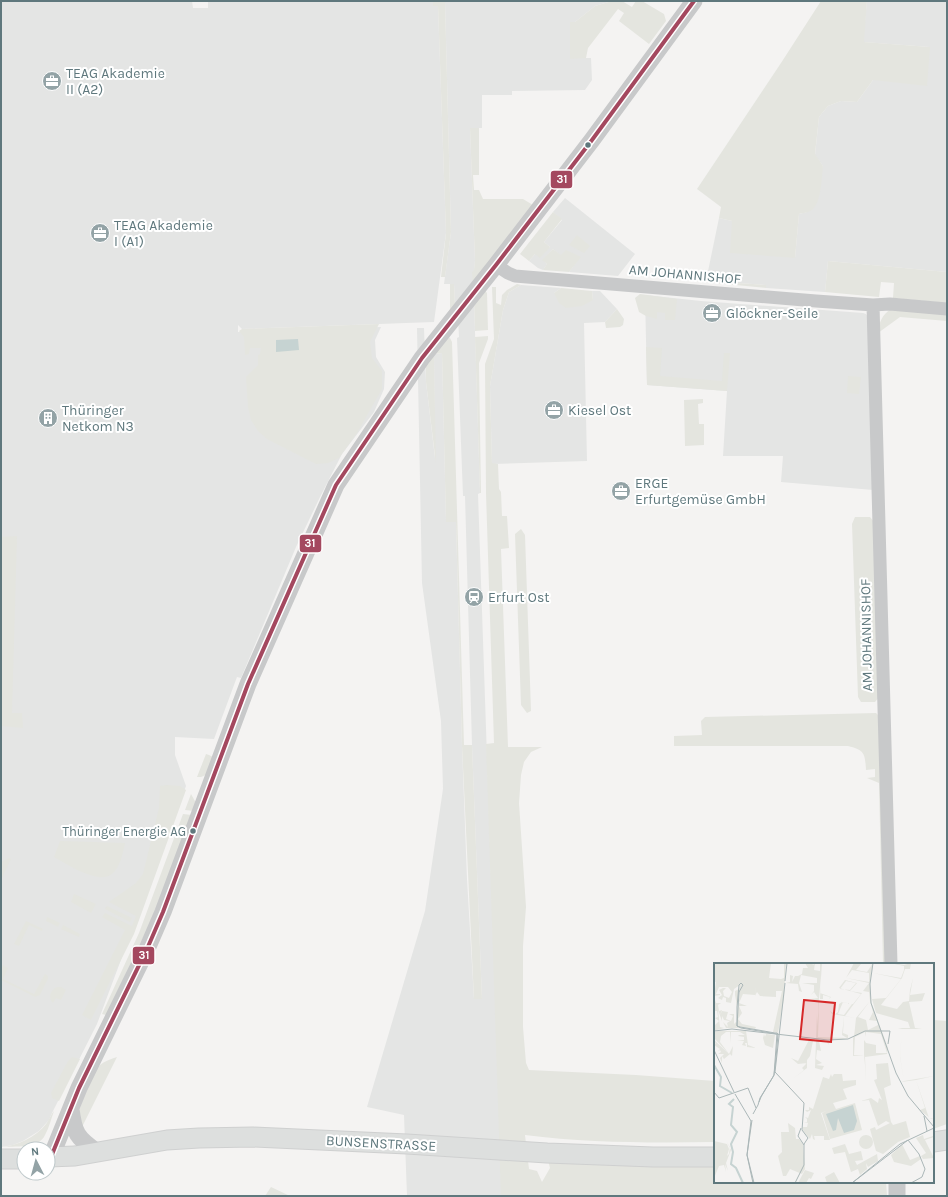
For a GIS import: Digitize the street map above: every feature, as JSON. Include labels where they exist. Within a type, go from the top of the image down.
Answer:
[{"type":"main road","name":"BUNSENSTRASSE","points":[[56,1157],[76,1156],[167,1140],[273,1137],[547,1153],[653,1157],[714,1157]]},
{"type":"main road","points":[[934,1142],[947,1140]]},
{"type":"main road","points":[[1,1159],[16,1159]]},
{"type":"street","points":[[56,1143],[79,1088],[163,912],[248,684],[336,485],[422,358],[592,140],[694,1]]},
{"type":"street","name":"AM JOHANNISHOF","points":[[496,265],[515,276],[873,305],[890,304],[947,309]]},
{"type":"street","name":"AM JOHANNISHOF","points":[[873,305],[891,963]]},
{"type":"street","points":[[70,1109],[72,1124],[79,1137],[97,1152]]},
{"type":"street","points":[[897,1183],[897,1196]]},
{"type":"shaded area","points":[[1,1],[192,1],[193,8],[208,8],[208,1],[433,1],[433,6],[438,6],[446,233],[434,322],[242,329],[238,325],[238,332],[381,327],[375,340],[376,357],[385,372],[384,389],[374,412],[342,454],[321,495],[296,547],[241,678],[237,677],[214,739],[175,737],[175,755],[186,786],[97,1024],[49,1120],[39,1131],[23,1141],[16,1141],[16,1144],[13,1145],[1,1147]]},
{"type":"shaded area","points":[[433,1],[445,1],[451,232],[445,277],[441,277],[446,233],[438,6],[433,6]]},
{"type":"shaded area","points":[[445,1],[612,1],[595,6],[575,22],[570,22],[570,58],[591,58],[592,80],[585,90],[512,91],[512,95],[482,95],[482,128],[470,128],[475,261],[473,285],[455,304],[454,284],[444,284],[451,232]]},
{"type":"shaded area","points":[[612,1],[622,1],[632,7],[636,1],[642,1],[664,14],[666,21],[649,44],[619,21],[624,13],[618,9],[588,48],[586,58],[570,59],[570,22],[575,22],[595,6]]},
{"type":"shaded area","points":[[821,1],[867,1],[864,42],[930,47],[927,86],[873,80],[857,102],[841,101],[828,106],[819,117],[815,154],[823,166],[820,194],[813,209],[799,214],[795,258],[730,253],[732,221],[719,218],[721,207],[697,189]]},
{"type":"shaded area","points":[[867,1],[947,1],[947,272],[828,261],[825,292],[766,288],[766,285],[706,281],[719,218],[732,221],[795,258],[799,214],[807,212],[823,166],[815,155],[819,117],[828,106],[841,101],[857,102],[873,80],[930,47],[863,42]]},
{"type":"shaded area","points":[[470,128],[479,128],[479,175],[473,175],[474,190],[479,190],[483,199],[523,199],[533,205],[473,285],[472,272],[474,270],[475,261]]},
{"type":"shaded area","points":[[565,198],[635,254],[618,276],[569,272],[580,257],[561,256],[553,249],[543,260],[547,264],[543,270],[529,261],[535,254],[550,247],[544,242],[562,220],[553,212]]},
{"type":"shaded area","points":[[553,212],[562,219],[544,242],[550,247],[540,258],[535,254],[529,261],[520,254]]},
{"type":"shaded area","points":[[577,235],[590,246],[584,253],[569,245]]},
{"type":"shaded area","points":[[553,249],[561,255],[566,250],[581,257],[569,272],[543,270],[547,264],[542,260]]},
{"type":"shaded area","points":[[828,261],[947,272],[947,303],[893,298],[894,283],[881,282],[879,297],[825,292]]},
{"type":"shaded area","points":[[705,282],[766,285],[766,288]]},
{"type":"shaded area","points":[[450,284],[454,284],[455,304],[450,311]]},
{"type":"shaded area","points":[[517,284],[521,285],[509,292],[503,310],[490,386],[492,463],[498,464],[502,516],[507,516],[509,548],[501,549],[508,747],[542,747],[531,752],[524,762],[521,775],[519,803],[526,907],[523,946],[523,1027],[526,1063],[529,1070],[636,1075],[714,1081],[714,1142],[620,1142],[572,1140],[525,1135],[529,1169],[537,1171],[542,1182],[550,1168],[548,1160],[714,1167],[714,1183],[886,1183],[887,1196],[501,1196],[486,744],[494,743],[486,493],[485,364],[494,339],[492,287],[496,287],[496,303],[501,305],[502,295]]},
{"type":"shaded area","points":[[521,285],[561,288],[554,293],[593,300],[592,291],[600,291],[617,309],[605,322],[584,323],[587,461],[492,464],[490,386],[503,310],[509,292]]},
{"type":"shaded area","points":[[561,288],[592,291],[593,300],[582,306],[566,308],[559,303],[554,293]]},
{"type":"shaded area","points":[[484,289],[487,293],[488,330],[475,331],[474,300]]},
{"type":"shaded area","points":[[640,294],[677,299],[675,320],[665,320],[665,313],[657,312],[657,319],[639,312],[635,298]]},
{"type":"shaded area","points":[[645,295],[866,314],[869,319],[873,490],[781,482],[783,456],[723,456],[727,391],[647,385]]},
{"type":"shaded area","name":"Erfurt Ost","points":[[474,300],[480,493],[478,494],[502,1196],[407,1196],[404,1115],[367,1107],[425,911],[443,789],[441,721],[422,583],[417,328],[424,328],[426,382],[435,458],[434,354],[442,353],[446,521],[456,522],[467,879],[474,999],[482,999],[472,745],[465,496],[463,496],[457,338],[459,337],[458,318]]},
{"type":"shaded area","points":[[617,309],[624,319],[623,325],[620,327],[606,328],[605,322]]},
{"type":"shaded area","points":[[891,309],[947,312],[947,321],[900,317],[878,333],[879,325],[882,319]]},
{"type":"shaded area","points":[[379,324],[370,342],[372,358],[382,371],[382,389],[357,433],[339,458],[328,463],[316,464],[267,439],[258,431],[251,420],[248,407],[246,377],[258,365],[258,355],[260,354],[261,348],[250,348],[249,354],[245,355],[244,337],[239,331],[242,329]]},
{"type":"shaded area","points":[[448,336],[452,342],[464,745],[472,745],[482,999],[474,999],[462,746],[456,522],[446,522],[442,353],[434,354]]},
{"type":"shaded area","points":[[488,336],[479,363],[480,493],[475,337]]},
{"type":"shaded area","points":[[298,339],[299,350],[276,352],[276,340]]},
{"type":"shaded area","points":[[646,347],[662,348],[660,376],[722,381],[724,353],[730,353],[727,391],[647,385]]},
{"type":"shaded area","points":[[434,354],[436,464],[426,382],[426,365]]},
{"type":"shaded area","points":[[848,376],[861,377],[859,394],[847,393]]},
{"type":"shaded area","points":[[703,399],[703,403],[698,404],[699,424],[704,424],[704,445],[685,446],[684,400]]},
{"type":"shaded area","points":[[855,517],[870,517],[874,522],[880,696],[875,702],[861,702],[858,697],[852,524]]},
{"type":"shaded area","points":[[521,529],[525,535],[531,711],[527,713],[521,705],[515,534]]},
{"type":"shaded area","points":[[17,536],[12,713],[22,713],[23,728],[1,726],[1,537]]},
{"type":"shaded area","points":[[876,713],[881,718],[887,963],[883,963],[879,783],[867,778],[875,777],[875,769],[866,770],[864,756],[861,751],[848,746],[674,746],[674,736],[702,735],[701,721],[705,717]]},
{"type":"shaded area","points":[[206,754],[213,757],[206,775],[197,777]]},
{"type":"shaded area","points":[[160,786],[180,786],[186,790],[134,934],[91,1020],[82,1015],[125,930],[102,917],[105,913],[132,926],[136,916],[109,902],[136,883],[143,874],[159,808]]},
{"type":"shaded area","points":[[191,794],[196,803],[194,811],[185,810]]},
{"type":"shaded area","points":[[183,814],[192,815],[156,911],[106,1015],[102,1014],[139,933]]},
{"type":"shaded area","points":[[60,841],[125,843],[121,860],[115,871],[106,877],[99,877],[74,868],[54,857]]},
{"type":"shaded area","points":[[9,858],[11,859],[1,880],[1,862]]},
{"type":"shaded area","points":[[74,894],[96,904],[91,913],[71,902]]},
{"type":"shaded area","points":[[107,906],[132,918],[130,922],[105,909]]},
{"type":"shaded area","points":[[47,917],[60,923],[58,927],[46,921]]},
{"type":"shaded area","points":[[26,921],[43,929],[42,931],[29,925],[19,946],[14,944]]},
{"type":"shaded area","points":[[63,925],[80,934],[79,937],[61,929]]},
{"type":"shaded area","points":[[3,965],[8,968],[3,979],[34,994],[45,974],[48,976],[40,995],[35,997],[1,980],[1,969]]},
{"type":"shaded area","points":[[58,987],[66,990],[61,1000],[56,998],[53,1003],[50,996],[53,990]]},
{"type":"shaded area","points":[[934,1020],[947,1021],[947,1124],[934,1129]]},
{"type":"shaded area","points":[[72,1057],[80,1059],[59,1101],[52,1098],[51,1093],[68,1061]]},
{"type":"shaded area","points":[[117,1057],[81,1129],[79,1116],[80,1109],[87,1088],[94,1074],[100,1065]]},
{"type":"shaded area","points":[[54,1111],[49,1126],[42,1139],[40,1141],[24,1141],[32,1137],[46,1124]]},
{"type":"shaded area","points":[[16,1144],[16,1146],[1,1147],[7,1146]]},
{"type":"shaded area","points":[[271,1187],[290,1196],[265,1196]]},
{"type":"transit line","name":"31","points":[[56,1145],[79,1088],[147,949],[163,912],[248,684],[336,485],[422,358],[592,140],[694,1]]},
{"type":"place","name":"TEAG Akademie II (A2)","points":[[52,81]]},
{"type":"place","name":"TEAG Akademie I (A1)","points":[[100,233]]},
{"type":"place","name":"Glöckner-Seile","points":[[712,313]]},
{"type":"place","name":"Kiesel Ost","points":[[554,410]]},
{"type":"place","name":"Thüringer Netkom N3","points":[[48,418]]},
{"type":"place","name":"ERGE Erfurtgemüse GmbH","points":[[621,491]]},
{"type":"place","name":"Erfurt Ost","points":[[474,597]]},
{"type":"place","name":"Thüringer Energie AG","points":[[193,831]]}]
